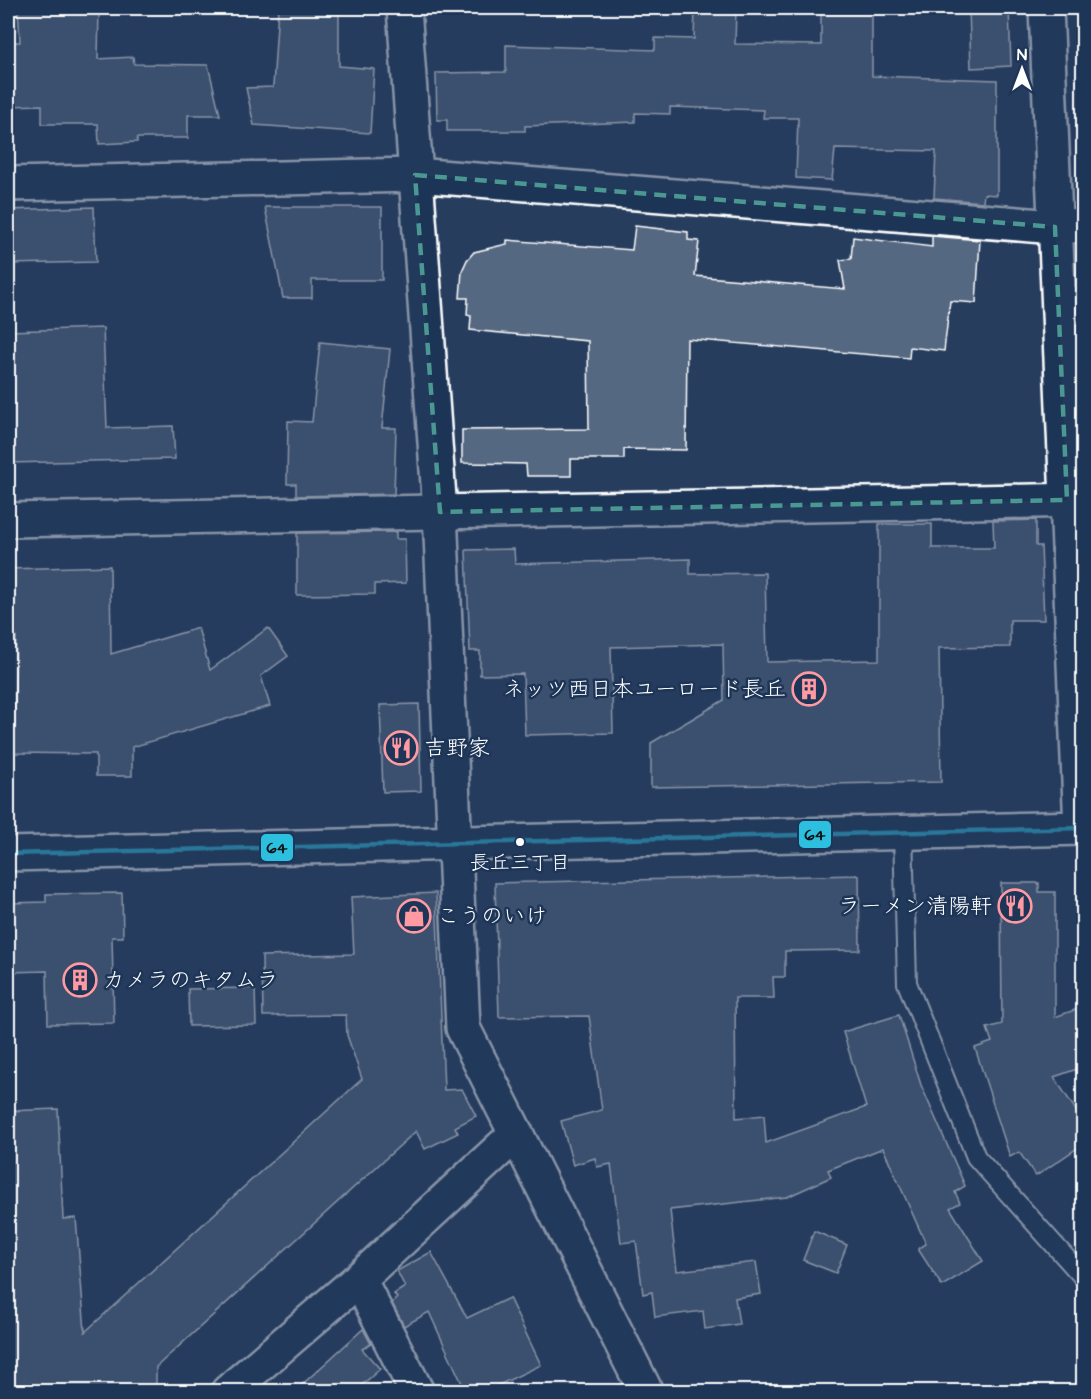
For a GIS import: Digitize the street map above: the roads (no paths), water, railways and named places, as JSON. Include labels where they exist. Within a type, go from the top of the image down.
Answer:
[{"type":"street","points":[[404,8],[440,512],[463,1028],[514,1135],[646,1392]]},
{"type":"street","points":[[8,854],[1082,828],[1069,226],[1046,8]]},
{"type":"street","points":[[8,184],[415,175],[1069,226]]},
{"type":"street","points":[[8,520],[1075,500]]},
{"type":"street","points":[[228,1392],[359,1279],[514,1135]]},
{"type":"street","points":[[359,1279],[417,1392]]},
{"type":"lane","points":[[903,831],[907,983],[976,1157],[1083,1278]]},
{"type":"place","name":"ネッツ西日本ユーロード長丘","points":[[809,689]]},
{"type":"place","name":"吉野家","points":[[401,748]]},
{"type":"place","name":"長丘三丁目","points":[[520,842]]},
{"type":"place","name":"ラーメン清陽軒","points":[[1015,906]]},
{"type":"place","name":"こうのいけ","points":[[414,916]]},
{"type":"place","name":"カメラのキタムラ","points":[[80,980]]}]
